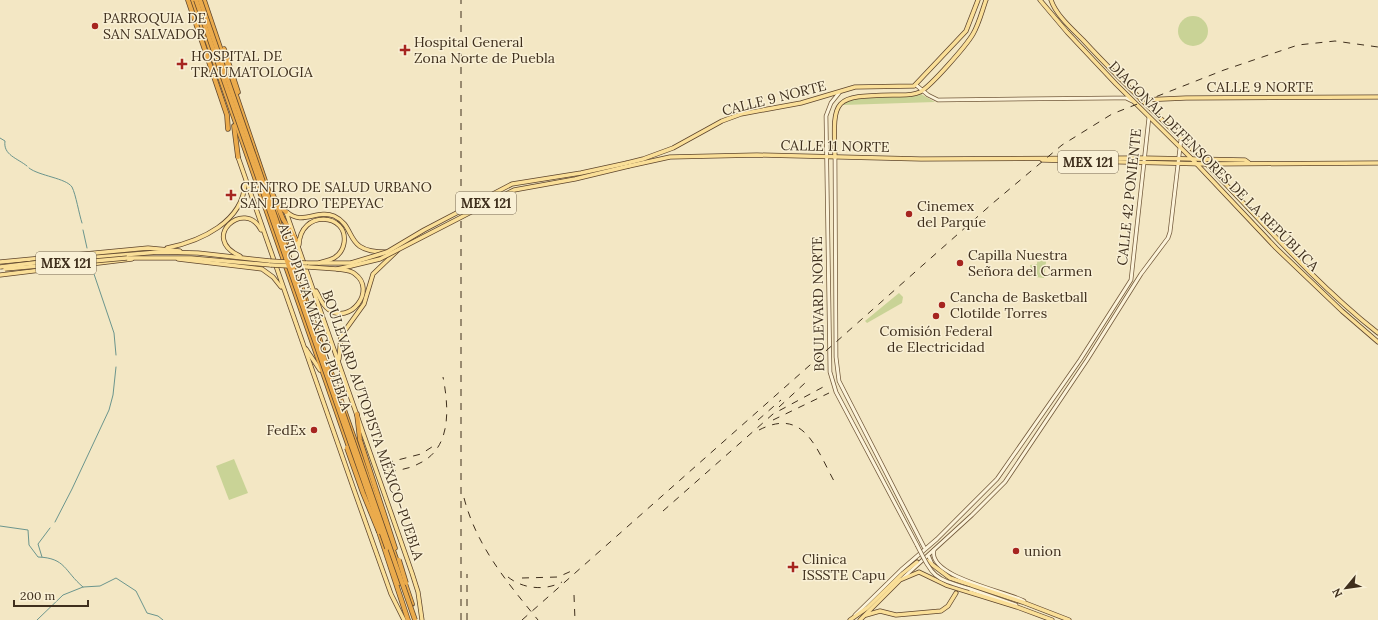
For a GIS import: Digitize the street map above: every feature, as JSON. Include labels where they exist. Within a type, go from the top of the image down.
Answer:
[{"type":"highway","points":[[188,0],[226,113],[228,129]]},
{"type":"highway","name":"AUTOPISTA MÉXICO-PUEBLA","points":[[193,0],[409,620]]},
{"type":"highway","points":[[196,0],[387,548],[409,620]]},
{"type":"highway","points":[[200,0],[416,620]]},
{"type":"highway","points":[[205,0],[234,78],[252,139]]},
{"type":"highway","name":"AUTOPISTA MÉXICO-PUEBLA","points":[[205,0],[416,620]]},
{"type":"highway","points":[[232,114],[238,157]]},
{"type":"highway","points":[[257,154],[276,203],[286,225],[296,240]]},
{"type":"highway","points":[[276,203],[286,212]]},
{"type":"highway","points":[[318,359],[320,370],[363,493],[387,548]]},
{"type":"highway","points":[[357,414],[360,440],[399,560],[406,584],[407,595]]},
{"type":"main road","points":[[839,93],[846,89],[860,87],[908,88],[916,85],[966,31],[978,0]]},
{"type":"main road","points":[[922,91],[970,39],[986,0]]},
{"type":"main road","name":"DIAGONAL DEFENSORES DE LA REPÚBLICA","points":[[1041,0],[1067,32],[1135,103],[1197,164],[1276,248],[1342,311],[1378,342]]},
{"type":"main road","name":"DIAGONAL DEFENSORES DE LA REPÚBLICA","points":[[1052,0],[1054,6],[1074,31],[1116,76],[1206,164],[1283,245],[1378,334]]},
{"type":"main road","points":[[916,85],[922,91],[938,100],[1126,98],[1135,103]]},
{"type":"main road","name":"BOULEVARD NORTE","points":[[922,91],[909,95],[858,95],[845,100],[839,106],[835,114],[835,157],[836,357],[839,381],[924,547]]},
{"type":"main road","name":"BOULEVARD NORTE","points":[[839,93],[831,103],[826,116],[828,345],[830,378],[930,571],[940,580],[970,589],[1052,620]]},
{"type":"main road","name":"CALLE 9 NORTE","points":[[628,164],[673,148],[722,121],[741,114],[801,103],[839,93]]},
{"type":"main road","name":"CALLE 9 NORTE","points":[[1141,100],[1186,98],[1378,97]]},
{"type":"main road","name":"CALLE 42 PONIENTE","points":[[1032,428],[1080,360],[1131,280],[1143,160],[1149,117]]},
{"type":"main road","points":[[860,620],[1005,482],[1087,360],[1141,274],[1166,240],[1170,232],[1181,139]]},
{"type":"main road","name":"CALLE 11 NORTE","points":[[628,164],[689,156],[1041,160],[1071,162],[1179,158],[1245,160],[1250,163]]},
{"type":"main road","points":[[238,157],[266,242],[391,594],[404,620]]},
{"type":"main road","name":"CALLE 11 NORTE","points":[[1143,160],[1197,164],[1378,163]]},
{"type":"main road","name":"MEX 121","points":[[0,267],[130,254],[185,253],[245,258],[270,263],[306,262],[351,265],[376,261],[514,190],[575,179],[628,164]]},
{"type":"main road","name":"MEX 121","points":[[0,270],[127,258],[175,257],[338,269],[387,252],[424,230],[512,184],[628,164]]},
{"type":"main road","points":[[164,249],[194,241],[231,217],[236,212],[243,200],[246,180]]},
{"type":"main road","points":[[286,212],[292,217],[301,219],[320,214],[333,216],[342,222],[352,239],[364,248],[387,252]]},
{"type":"main road","name":"BOULEVARD AUTOPISTA MÉXICO-PUEBLA","points":[[286,212],[412,572],[418,592],[422,620]]},
{"type":"main road","points":[[245,258],[231,252],[225,244],[224,232],[232,222],[242,218],[252,220],[259,228],[266,242]]},
{"type":"main road","points":[[299,248],[301,232],[310,222],[324,219],[336,224],[344,234],[343,248],[334,258],[319,263]]},
{"type":"main road","points":[[0,262],[148,248],[185,253]]},
{"type":"main road","points":[[339,364],[339,346],[342,336],[366,301],[369,282],[376,269],[398,250]]},
{"type":"main road","points":[[175,257],[184,261],[262,269],[276,279],[286,297]]},
{"type":"main road","points":[[0,274],[126,261],[138,258]]},
{"type":"main road","points":[[8,262],[6,267],[8,274]]},
{"type":"main road","points":[[312,286],[324,306],[331,311],[341,314],[352,310],[362,299],[362,282],[354,273],[338,269]]},
{"type":"main road","points":[[1132,274],[1136,276],[1141,274]]},
{"type":"main road","points":[[304,346],[320,370]]},
{"type":"main road","points":[[850,620],[981,496],[997,479],[1032,428],[1038,432]]},
{"type":"main road","points":[[934,550],[934,559],[941,567],[953,575],[1012,596],[1069,620]]},
{"type":"main road","points":[[928,558],[932,564],[952,579],[1025,602]]},
{"type":"main road","points":[[855,615],[867,608],[902,574],[917,562]]},
{"type":"main road","points":[[902,579],[914,573],[922,572],[946,585],[1017,607]]},
{"type":"main road","points":[[863,616],[880,611],[896,616],[941,612],[948,606],[956,593]]},
{"type":"green space","points":[[1193,16],[1204,20],[1208,31],[1204,42],[1193,46],[1182,42],[1178,31],[1182,20]]},
{"type":"green space","points":[[921,94],[935,102],[843,105],[850,100],[859,97],[902,97]]},
{"type":"green space","points":[[1038,253],[1047,254],[1044,278],[1035,277],[1034,271],[1031,270],[1030,265],[1037,264]]},
{"type":"green space","points":[[899,293],[903,297],[902,303],[867,323],[865,321]]},
{"type":"green space","points":[[234,459],[248,493],[229,500],[216,466]]},
{"type":"waterway","points":[[0,138],[5,141],[5,146],[8,153],[27,166]]},
{"type":"waterway","points":[[29,168],[33,171],[64,181],[72,187],[82,223]]},
{"type":"waterway","points":[[83,230],[87,248]]},
{"type":"waterway","points":[[94,274],[114,333],[116,355]]},
{"type":"waterway","points":[[55,522],[109,410],[113,395],[116,367]]},
{"type":"waterway","points":[[0,526],[28,530],[29,545],[38,557],[47,558],[60,563],[83,587]]},
{"type":"waterway","points":[[42,557],[38,544],[50,528]]},
{"type":"waterway","points":[[37,620],[63,595],[83,587],[100,586],[116,578],[136,591],[147,613],[158,616],[163,620]]},
{"type":"railway","points":[[461,0],[461,620]]},
{"type":"railway","points":[[522,620],[993,203],[1062,145],[1112,114],[1224,70],[1298,45],[1335,41],[1378,47]]},
{"type":"railway","points":[[389,472],[415,466],[429,457],[437,448],[446,426],[447,414],[443,377]]},
{"type":"railway","points":[[779,407],[805,383]]},
{"type":"railway","points":[[663,511],[773,414],[825,386]]},
{"type":"railway","points":[[773,420],[829,393]]},
{"type":"railway","points":[[758,420],[781,400]]},
{"type":"railway","points":[[759,430],[774,424],[787,424],[798,427],[807,434],[814,444],[834,481]]},
{"type":"railway","points":[[386,463],[421,454],[435,445]]},
{"type":"railway","points":[[464,498],[477,532],[494,563],[504,578],[538,620]]},
{"type":"railway","points":[[522,578],[558,577],[576,569]]},
{"type":"railway","points":[[467,574],[467,620]]},
{"type":"railway","points":[[508,577],[520,584],[541,588],[562,582]]},
{"type":"railway","points":[[574,595],[575,620]]},
{"type":"place","name":"PARROQUIA DE SAN SALVADOR","points":[[95,26]]},
{"type":"place","name":"Hospital General Zona Norte de Puebla","points":[[405,50]]},
{"type":"place","name":"HOSPITAL DE TRAUMATOLOGIA","points":[[182,64]]},
{"type":"place","name":"CENTRO DE SALUD URBANO SAN PEDRO TEPEYAC","points":[[231,195]]},
{"type":"place","name":"Cinemex del Parque","points":[[909,214]]},
{"type":"place","name":"Capilla Nuestra Señora del Carmen","points":[[960,263]]},
{"type":"place","name":"Cancha de Basketball Clotilde Torres","points":[[942,305]]},
{"type":"place","name":"Comisión Federal de Electricidad","points":[[936,316]]},
{"type":"place","name":"FedEx","points":[[314,430]]},
{"type":"place","name":"union","points":[[1016,551]]},
{"type":"place","name":"Clinica ISSSTE Capu","points":[[793,567]]}]
